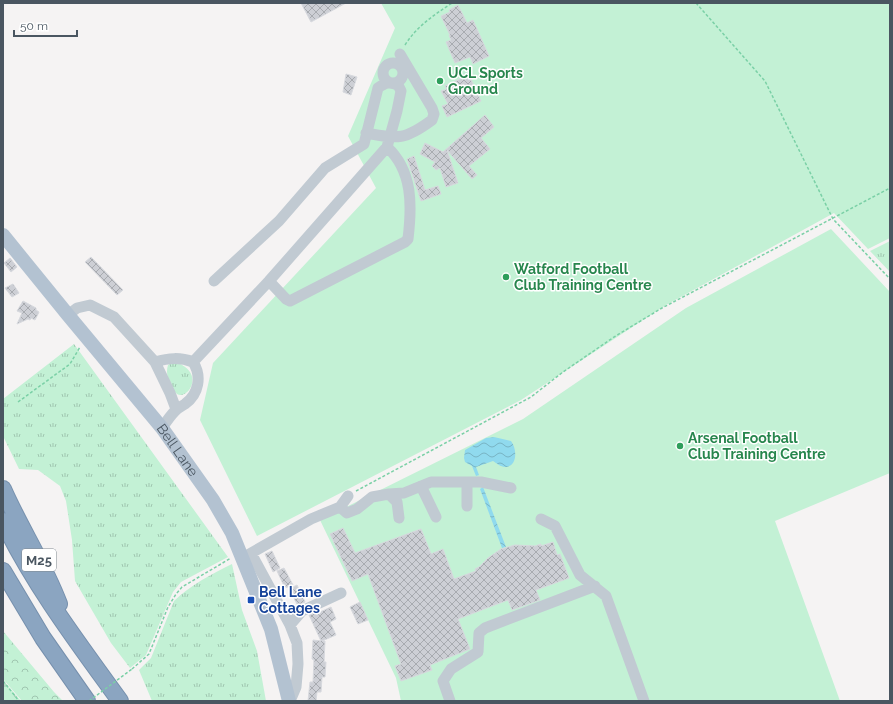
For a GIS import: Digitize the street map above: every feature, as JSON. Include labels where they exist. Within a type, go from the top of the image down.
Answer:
[{"type":"highway","name":"M25","points":[[3,489],[51,584],[70,632]]},
{"type":"highway","name":"M25","points":[[3,521],[42,590],[70,632],[120,701]]},
{"type":"highway","name":"M25","points":[[3,571],[43,638],[88,701]]},
{"type":"main road","name":"Bell Lane","points":[[3,234],[162,428],[213,500],[232,533],[271,629],[289,701]]},
{"type":"street","points":[[366,133],[389,142],[407,136],[432,120],[434,114],[432,108],[400,54]]},
{"type":"street","points":[[193,362],[269,281],[389,142],[401,91],[398,85],[390,82],[378,88],[364,144],[325,168],[278,221],[214,281]]},
{"type":"street","points":[[269,281],[286,299],[290,301],[405,242],[408,239],[411,206],[408,185],[404,171],[389,142]]},
{"type":"street","points":[[68,315],[77,308],[90,305],[114,317],[155,362],[176,409]]},
{"type":"street","points":[[155,362],[168,358],[185,359],[193,362],[197,368],[198,374],[198,381],[194,395],[186,403],[176,409],[162,428]]},
{"type":"street","points":[[340,507],[347,513],[357,509],[372,497],[404,493],[431,482],[481,482],[511,488]]},
{"type":"street","points":[[467,482],[467,506]]},
{"type":"street","points":[[421,486],[436,517]]},
{"type":"street","points":[[389,494],[397,502],[399,518]]},
{"type":"street","points":[[289,701],[296,686],[298,664],[297,642],[290,625],[242,556],[311,519],[340,507],[348,496]]},
{"type":"street","points":[[542,518],[555,526],[580,575],[606,596],[644,701]]},
{"type":"street","points":[[450,701],[443,681],[451,669],[478,652],[479,633],[485,628],[595,586]]},
{"type":"street","points":[[290,625],[302,611],[341,593]]},
{"type":"path","points":[[400,54],[412,34],[430,18],[452,3]]},
{"type":"path","points":[[696,3],[765,81],[833,219],[890,279]]},
{"type":"path","points":[[348,496],[531,397],[563,372],[595,350],[662,308],[890,188]]},
{"type":"path","points":[[18,402],[70,364],[86,337]]},
{"type":"path","points":[[88,701],[132,669],[149,654],[168,607],[182,587],[242,556]]},
{"type":"path","points":[[3,682],[19,701]]},
{"type":"green space","name":"Watford Football Club Training Centre","points":[[381,3],[890,3],[890,238],[868,249],[834,213],[666,305],[521,400],[257,536],[200,420],[213,363],[376,188],[348,136],[395,28]]},
{"type":"green space","name":"Arsenal Football Club Training Centre","points":[[831,229],[890,292],[890,473],[775,521],[840,701],[401,701],[396,678],[320,520],[523,419],[686,308]]},
{"type":"green space","points":[[890,241],[890,272],[870,251]]},
{"type":"green space","points":[[74,344],[228,557],[181,582],[173,592],[146,655],[130,668],[111,643],[75,581],[72,540],[66,501],[60,486],[38,470],[19,469],[3,436],[3,399]]},
{"type":"green space","points":[[178,363],[191,373],[192,379],[192,385],[189,390],[181,395],[174,391],[167,372],[168,365]]},
{"type":"green space","points":[[232,564],[242,610],[257,651],[266,701],[152,701],[139,670],[151,658],[174,601],[194,585]]},
{"type":"green space","points":[[3,631],[63,701],[22,701],[3,679]]},
{"type":"green space","points":[[3,680],[21,701],[3,701]]},
{"type":"water","points":[[494,437],[511,441],[515,452],[514,461],[509,466],[505,467],[500,466],[493,461],[476,467],[479,475],[476,476],[472,466],[465,462],[465,450],[486,438]]},
{"type":"water","points":[[483,487],[506,547],[502,548],[480,489]]},
{"type":"building","points":[[301,3],[346,3],[311,22]]},
{"type":"building","points":[[458,5],[467,23],[473,20],[489,56],[473,64],[470,57],[455,63],[446,42],[451,40],[441,16],[450,12],[449,10]]},
{"type":"building","points":[[346,74],[357,77],[351,95],[343,92]]},
{"type":"building","points":[[469,75],[481,101],[447,117],[442,106],[448,104],[441,91],[447,89],[445,86]]},
{"type":"building","points":[[485,115],[494,127],[481,138],[490,149],[469,166],[477,175],[472,179],[447,150],[458,183],[446,187],[440,168],[436,170],[432,166],[435,162],[420,154],[425,143],[443,152]]},
{"type":"building","points":[[414,156],[425,190],[438,186],[441,194],[421,201],[407,159]]},
{"type":"building","points":[[91,257],[123,290],[117,295],[85,262]]},
{"type":"building","points":[[10,258],[17,267],[11,272],[4,263]]},
{"type":"building","points":[[13,284],[19,293],[12,297],[5,288]]},
{"type":"building","points":[[23,301],[36,308],[39,312],[35,320],[31,318],[30,320],[28,319],[17,324],[22,313],[17,311]]},
{"type":"building","points":[[343,528],[355,553],[421,529],[431,554],[443,549],[454,579],[476,571],[475,569],[501,549],[515,545],[535,546],[541,544],[541,546],[553,542],[557,555],[560,554],[569,578],[536,590],[540,600],[512,610],[508,600],[458,619],[470,649],[430,665],[432,670],[401,681],[395,666],[401,664],[368,574],[352,581],[330,534]]},
{"type":"building","points":[[272,551],[280,568],[273,572],[265,554]]},
{"type":"building","points":[[284,568],[293,585],[285,588],[277,571]]},
{"type":"building","points":[[297,585],[305,602],[298,606],[289,589]]},
{"type":"building","points":[[360,602],[368,620],[358,624],[350,607]]},
{"type":"building","points":[[331,607],[336,619],[330,622],[336,635],[322,641],[325,641],[325,677],[322,677],[321,692],[317,692],[316,701],[308,701],[310,682],[313,682],[313,640],[321,641],[309,615]]},
{"type":"place","name":"UCL Sports Ground","points":[[440,81]]},
{"type":"place","name":"Watford Football Club Training Centre","points":[[506,277]]},
{"type":"place","name":"Arsenal Football Club Training Centre","points":[[680,446]]},
{"type":"place","name":"Bell Lane Cottages","points":[[251,600]]}]
